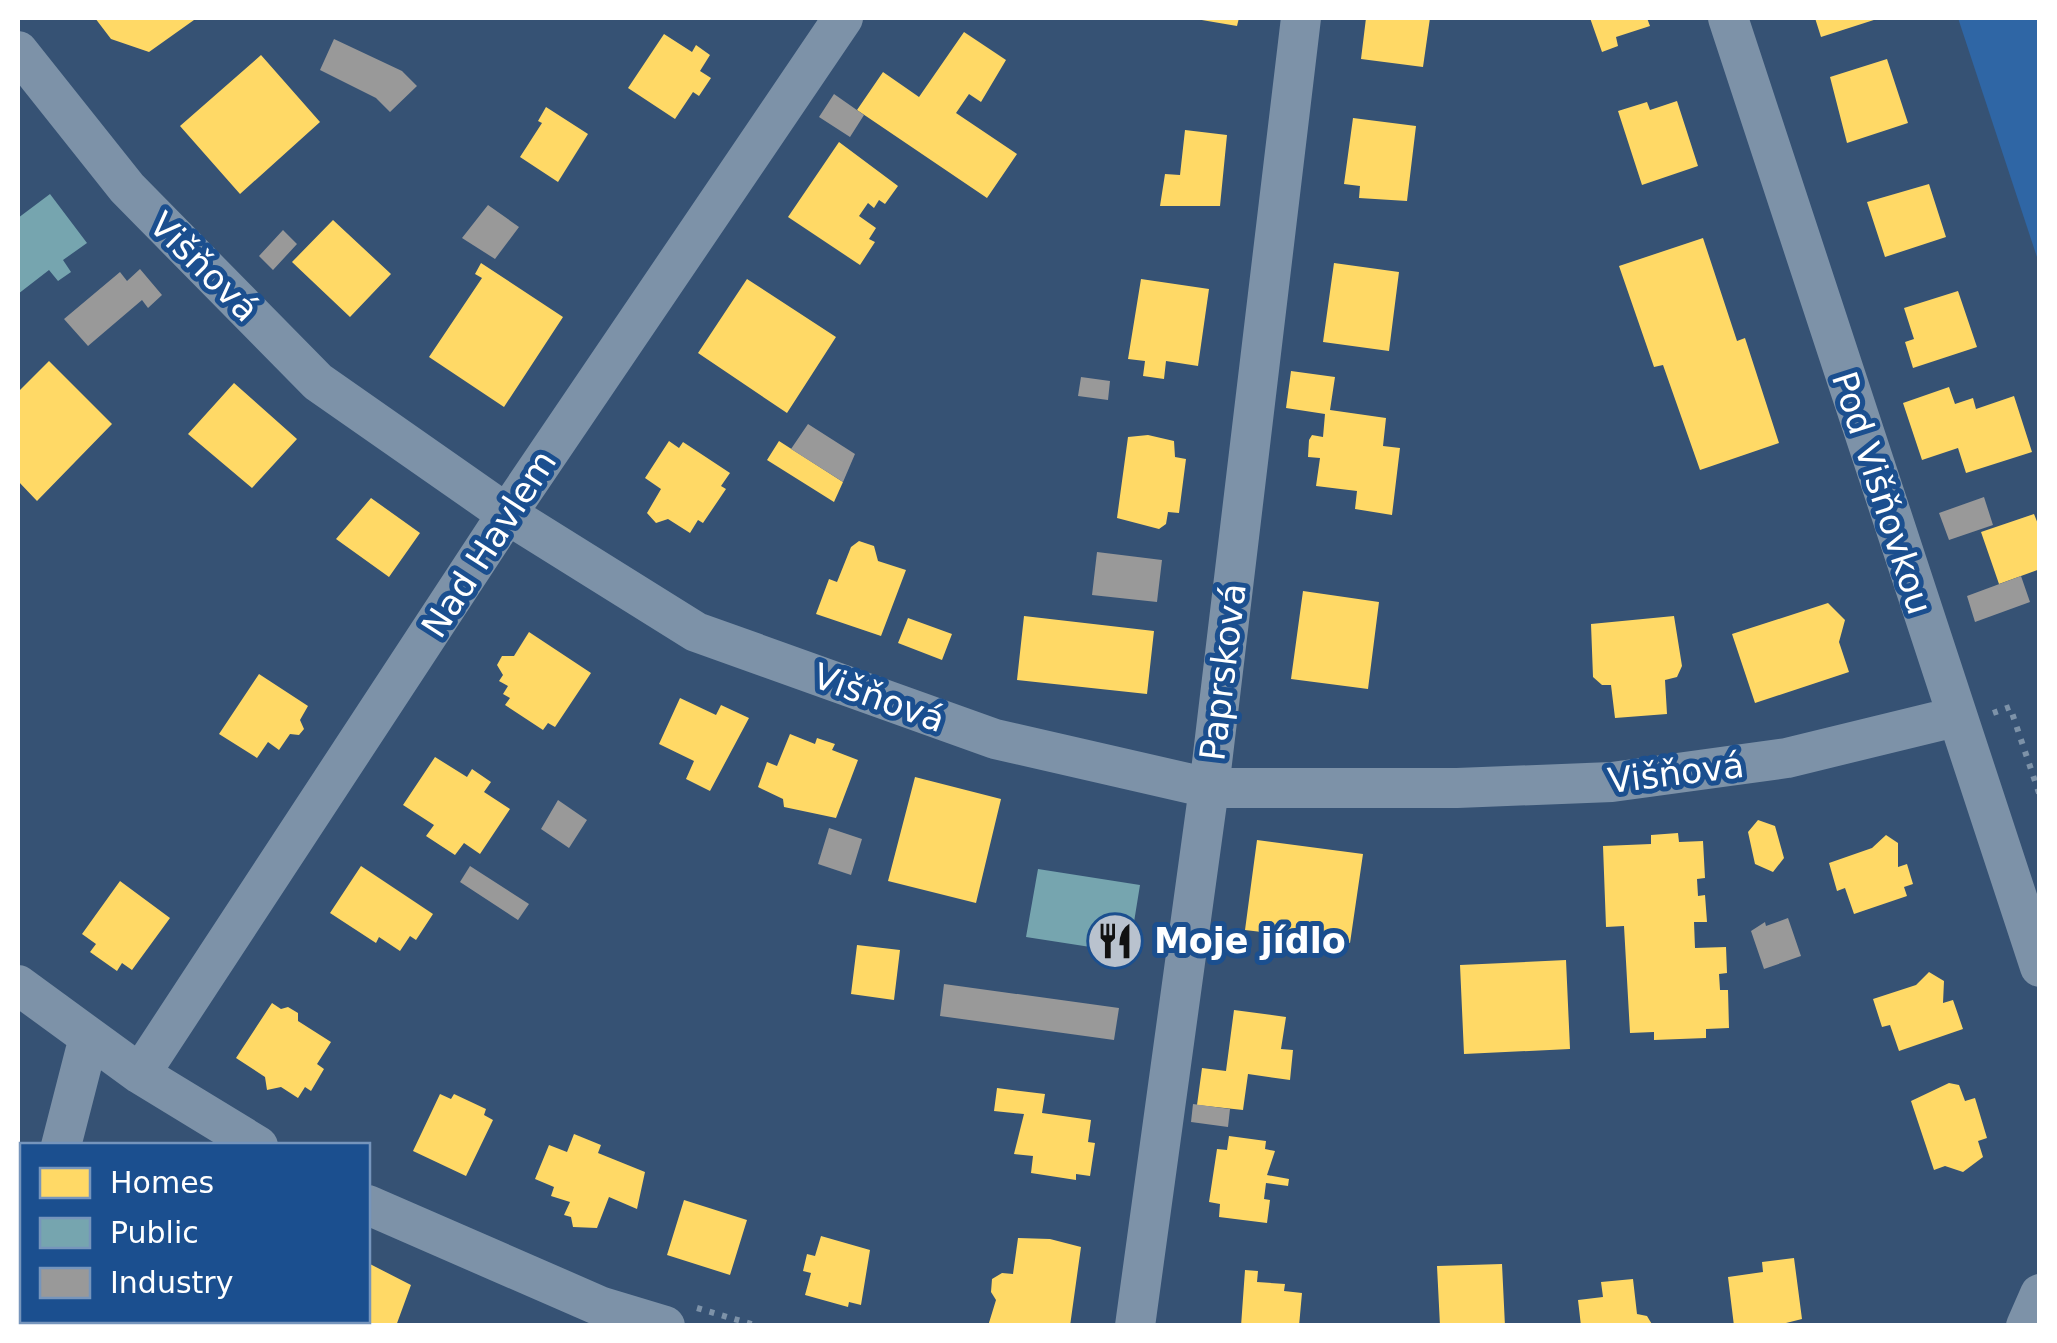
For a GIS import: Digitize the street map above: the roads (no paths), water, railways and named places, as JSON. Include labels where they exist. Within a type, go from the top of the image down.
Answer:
[{"type":"street","name":"Nad Havlem","points":[[140,1074],[507,514],[843,18]]},
{"type":"street","name":"Paprsková","points":[[1135,1326],[1209,788],[1300,18]]},
{"type":"street","name":"Pod Višňovkou","points":[[1728,18],[2040,968]]},
{"type":"street","name":"Višňová","points":[[18,51],[126,188],[318,382],[507,514],[696,632],[995,740],[1209,788],[1457,788],[1612,782],[1787,758],[1956,718]]},
{"type":"street","points":[[18,985],[140,1074],[253,1143]]},
{"type":"street","points":[[63,1143],[88,1037]]},
{"type":"street","points":[[370,1206],[602,1307],[665,1326]]},
{"type":"street","points":[[2026,1326],[2040,1294]]},
{"type":"railway","points":[[138,1323],[141,1326]]},
{"type":"place","name":"Moje jídlo","points":[[1115,941]]}]
